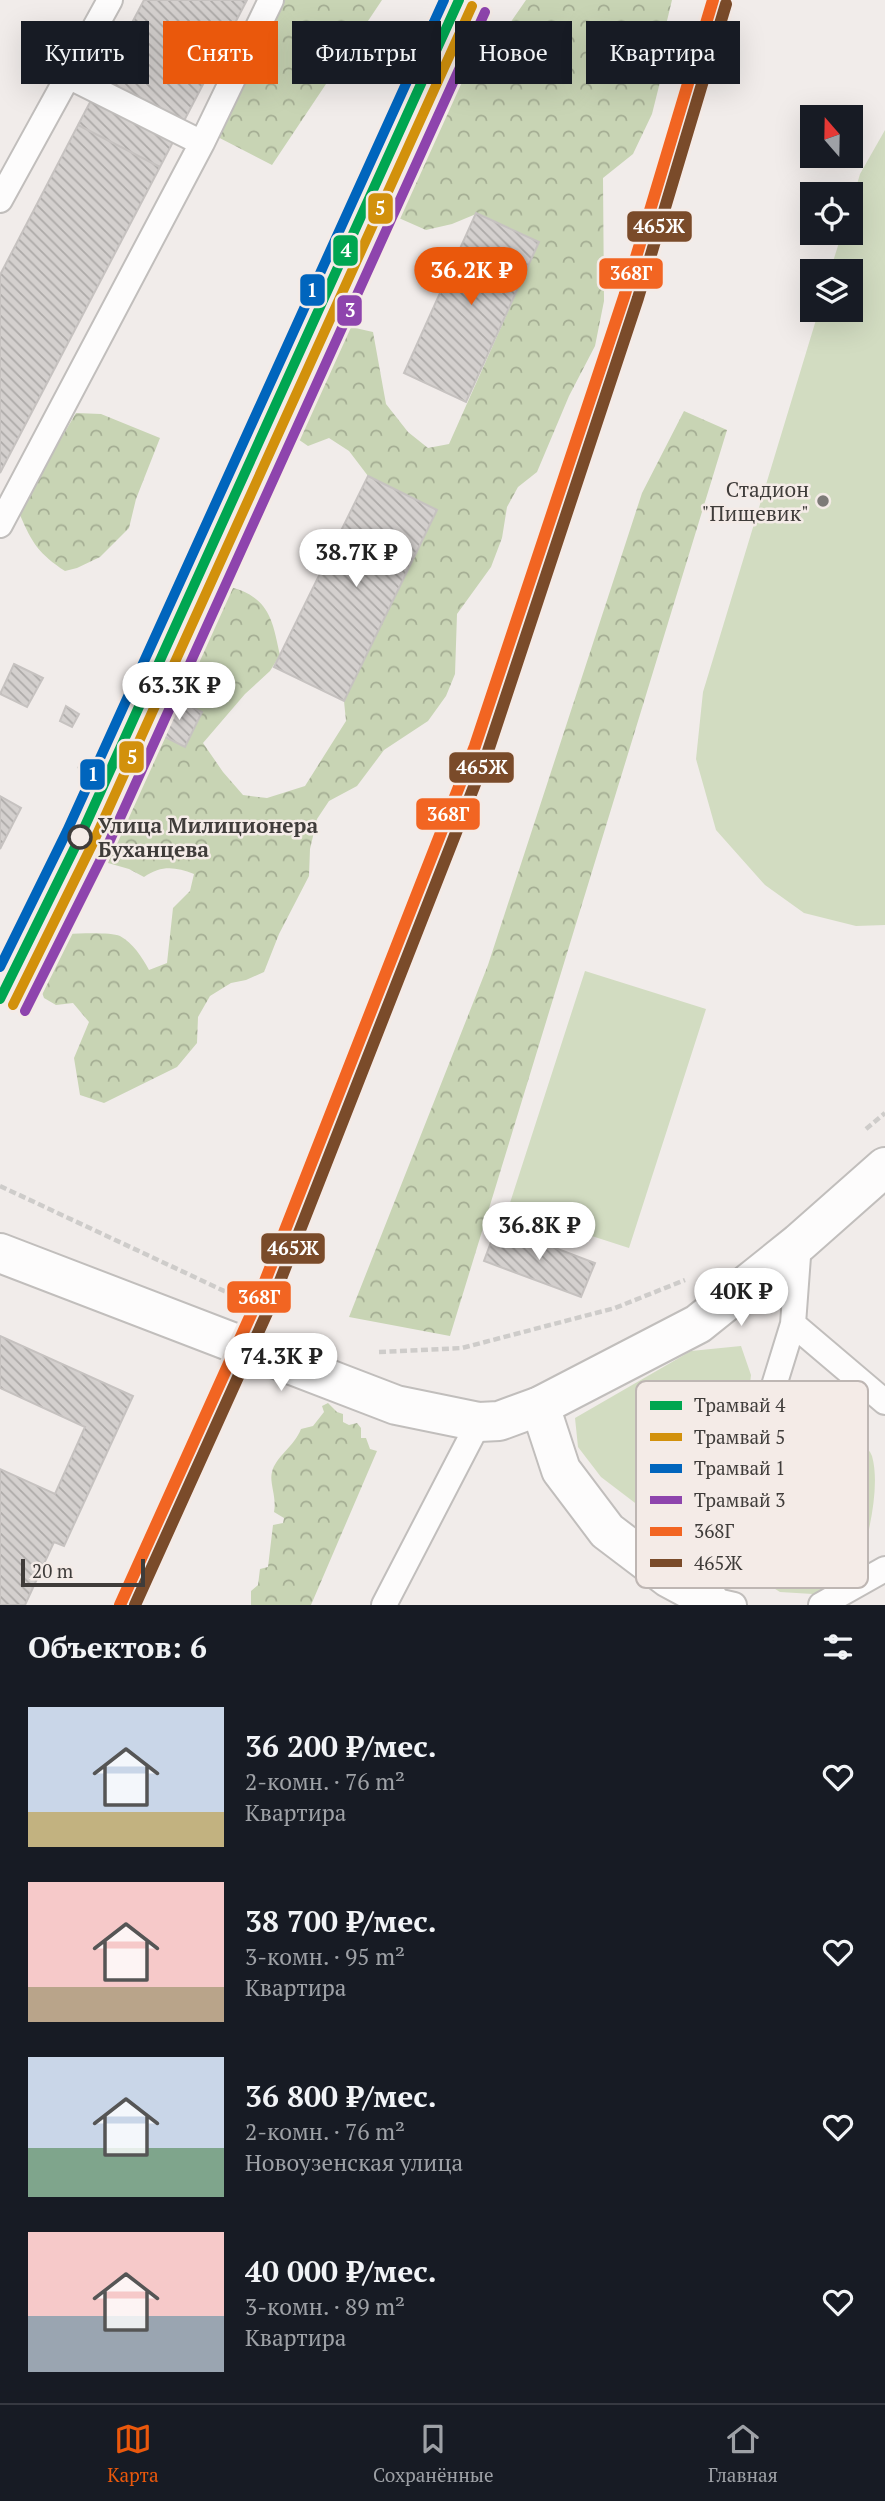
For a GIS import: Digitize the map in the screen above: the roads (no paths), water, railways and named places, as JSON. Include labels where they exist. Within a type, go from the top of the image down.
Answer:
[{"type":"street","points":[[0,1253],[396,1405],[479,1422],[499,1421],[540,1406],[698,1324],[799,1243],[885,1167]]},
{"type":"street","points":[[540,1406],[561,1470],[607,1531],[636,1553]]},
{"type":"street","points":[[688,1588],[717,1603]]},
{"type":"lane","points":[[98,21],[110,0]]},
{"type":"lane","points":[[0,525],[202,143],[271,0]]},
{"type":"lane","points":[[0,200],[64,84]]},
{"type":"lane","points":[[84,84],[202,143]]},
{"type":"lane","points":[[777,1381],[793,1324],[799,1243]]},
{"type":"lane","points":[[793,1324],[860,1381]]},
{"type":"lane","points":[[868,1388],[885,1402]]},
{"type":"lane","points":[[384,1605],[479,1422]]},
{"type":"lane","points":[[868,1579],[885,1569]]},
{"type":"lane","points":[[821,1605],[851,1588]]},
{"type":"tram line","name":"1","points":[[0,967],[67,831],[444,0]]},
{"type":"tram line","name":"4","points":[[0,999],[80,837],[459,0]]},
{"type":"tram line","name":"5","points":[[13,1005],[93,843],[472,6]]},
{"type":"tram line","name":"3","points":[[25,1011],[106,849],[485,12]]},
{"type":"place","name":"Стадион \"Пищевик\"","points":[[823,501]]},
{"type":"place","name":"Улица Милиционера Буханцева","points":[[80,837]]}]
